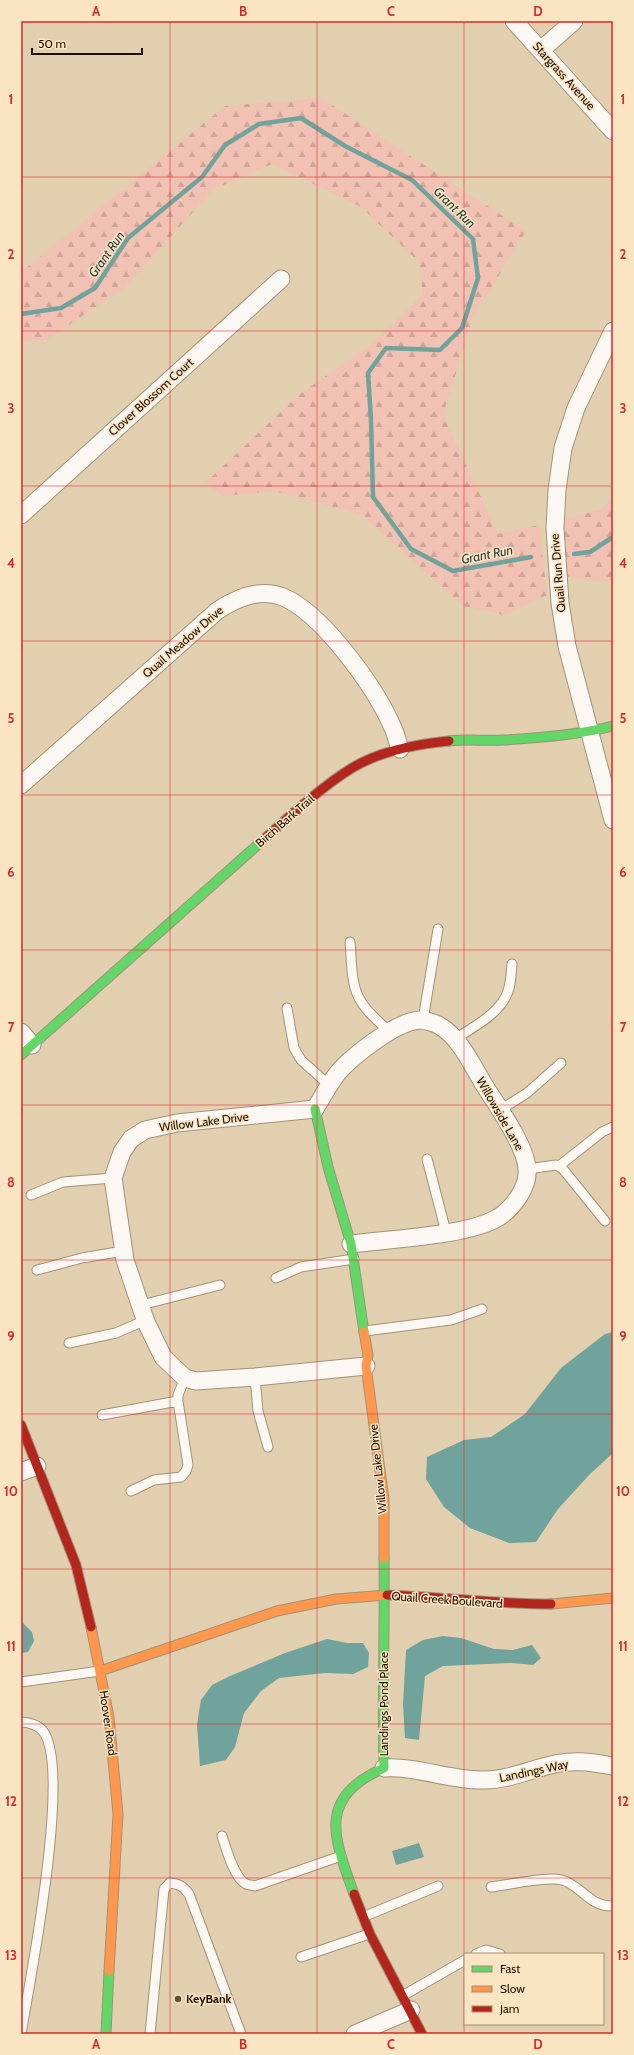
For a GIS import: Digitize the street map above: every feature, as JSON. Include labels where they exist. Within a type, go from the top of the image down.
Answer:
[{"type":"street","name":"Stargrass Avenue","points":[[514,21],[613,131]]},
{"type":"street","points":[[541,50],[574,21]]},
{"type":"street","name":"Clover Blossom Court","points":[[21,515],[280,279]]},
{"type":"street","name":"Quail Run Drive","points":[[613,331],[576,408],[563,448],[556,490],[555,528],[560,603],[567,646],[613,820]]},
{"type":"street","name":"Quail Meadow Drive","points":[[21,786],[217,611],[231,601],[248,595],[264,594],[283,597],[312,616],[359,669],[393,726],[400,749]]},
{"type":"street","name":"Birch Bark Trail","points":[[27,1050],[299,808],[352,768],[375,757],[427,742],[468,739],[503,740],[590,732],[613,726]]},
{"type":"street","points":[[315,1109],[340,1070],[390,1032],[405,1023],[423,1020]]},
{"type":"street","name":"Willowside Lane","points":[[423,1020],[439,1025],[455,1039],[500,1110],[523,1154],[528,1169]]},
{"type":"street","points":[[21,1032],[27,1050]]},
{"type":"street","name":"Willow Lake Drive","points":[[184,1378],[163,1357],[143,1312],[125,1260],[113,1178],[122,1152],[131,1139],[145,1130],[177,1123],[315,1109],[328,1167],[353,1251],[365,1332],[368,1355],[366,1366],[384,1500],[384,1595]]},
{"type":"street","points":[[353,1251],[477,1226],[500,1216],[515,1202],[525,1184],[528,1169]]},
{"type":"street","points":[[184,1378],[196,1381],[255,1378],[366,1366]]},
{"type":"street","name":"Hoover Road","points":[[21,1425],[76,1565],[85,1596],[109,1717],[118,1814],[106,2034]]},
{"type":"street","points":[[21,1472],[37,1466]]},
{"type":"street","name":"Quail Creek Boulevard","points":[[100,1671],[277,1611],[336,1599],[384,1595],[433,1597],[506,1604],[560,1604],[613,1598]]},
{"type":"street","name":"Landings Pond Place","points":[[384,1595],[382,1699],[384,1768],[366,1775],[353,1784],[343,1799],[336,1816],[335,1828],[341,1856],[369,1934],[404,1995],[422,2034]]},
{"type":"street","name":"Landings Way","points":[[384,1768],[414,1769],[433,1774],[481,1780],[503,1779],[556,1764],[583,1761],[613,1766]]},
{"type":"street","points":[[355,2034],[411,2010]]},
{"type":"lane","points":[[423,1020],[438,929]]},
{"type":"lane","points":[[350,942],[355,990],[361,1002],[370,1013],[390,1032]]},
{"type":"lane","points":[[455,1039],[486,1018],[505,998],[510,986],[512,964]]},
{"type":"lane","points":[[287,1008],[294,1048],[301,1060],[330,1086]]},
{"type":"lane","points":[[500,1110],[526,1093],[561,1063]]},
{"type":"lane","points":[[528,1169],[559,1166],[602,1132],[613,1127]]},
{"type":"lane","points":[[427,1159],[446,1232]]},
{"type":"lane","points":[[559,1166],[605,1221]]},
{"type":"lane","points":[[31,1195],[63,1182],[113,1178]]},
{"type":"lane","points":[[37,1270],[82,1258],[123,1251]]},
{"type":"lane","points":[[276,1278],[301,1267],[353,1251]]},
{"type":"lane","points":[[69,1343],[116,1333],[143,1312],[220,1285]]},
{"type":"lane","points":[[365,1332],[451,1320],[482,1310]]},
{"type":"lane","points":[[131,1491],[154,1480],[182,1476],[186,1471],[188,1465],[178,1401],[178,1395],[184,1378]]},
{"type":"lane","points":[[255,1378],[258,1411],[268,1447]]},
{"type":"lane","points":[[102,1415],[178,1401]]},
{"type":"lane","points":[[21,1682],[100,1671]]},
{"type":"lane","points":[[21,1722],[30,1723],[43,1731],[51,1753],[54,1789],[48,1864],[21,2034]]},
{"type":"lane","points":[[222,1836],[232,1864],[239,1876],[245,1884],[255,1886],[341,1856]]},
{"type":"lane","points":[[491,1887],[549,1879],[563,1880],[592,1901],[613,1906]]},
{"type":"lane","points":[[150,2034],[164,1889],[170,1883],[178,1884],[189,1894],[241,2034]]},
{"type":"lane","points":[[363,1917],[438,1886]]},
{"type":"lane","points":[[300,1957],[369,1934]]},
{"type":"lane","points":[[478,1953],[486,1950],[496,1953]]},
{"type":"lane","points":[[404,1995],[464,1961]]},
{"type":"green space","points":[[321,98],[526,231],[473,318],[443,415],[498,534],[539,525],[547,595],[504,615],[463,606],[360,514],[273,491],[223,496],[205,483],[300,394],[372,344],[423,294],[419,262],[361,207],[272,164],[214,189],[123,289],[46,340],[21,341],[21,269],[25,269],[225,106]]},
{"type":"green space","points":[[613,498],[613,578],[607,582],[563,577],[564,519],[600,510]]},
{"type":"water","points":[[613,1332],[613,1453],[590,1474],[558,1509],[536,1542],[509,1543],[470,1528],[444,1507],[426,1479],[427,1457],[464,1440],[491,1437],[525,1414],[561,1368],[605,1334]]},
{"type":"water","points":[[21,1621],[32,1632],[34,1641],[28,1652],[21,1653]]},
{"type":"water","points":[[443,1636],[461,1638],[494,1649],[513,1650],[532,1645],[541,1658],[533,1665],[512,1663],[443,1666],[425,1676],[419,1740],[405,1738],[403,1704],[406,1650],[423,1640]]},
{"type":"water","points":[[327,1639],[347,1643],[363,1643],[369,1653],[368,1667],[353,1674],[325,1673],[279,1678],[261,1691],[244,1713],[235,1747],[226,1760],[200,1766],[197,1726],[199,1711],[201,1700],[212,1685],[285,1653]]},
{"type":"water","points":[[419,1843],[424,1857],[396,1865],[392,1851]]},
{"type":"waterway","name":"Grant Run","points":[[21,314],[61,308],[95,288],[128,238],[202,177],[225,145],[259,124],[301,118],[345,146],[412,180],[473,239],[478,278],[462,328],[440,350],[386,348],[368,373],[373,497],[411,549],[453,571],[531,557]]},
{"type":"waterway","name":"Grant Run","points":[[574,554],[590,552],[613,537]]},
{"type":"traffic: fast","points":[[449,741],[504,740],[545,737],[586,732],[613,726]]},
{"type":"traffic: fast","points":[[21,1055],[262,841]]},
{"type":"traffic: fast","points":[[315,1109],[328,1167],[351,1244],[364,1332]]},
{"type":"traffic: fast","points":[[354,1894],[341,1855],[337,1837],[336,1821],[339,1806],[348,1792],[362,1780],[384,1768],[384,1558]]},
{"type":"traffic: fast","points":[[106,2034],[109,1971]]},
{"type":"traffic: slow","points":[[364,1332],[368,1355],[366,1366],[384,1500],[384,1558]]},
{"type":"traffic: slow","points":[[100,1671],[277,1611],[336,1599],[387,1595]]},
{"type":"traffic: slow","points":[[551,1604],[613,1598]]},
{"type":"traffic: slow","points":[[91,1627],[109,1717],[118,1814],[109,1971]]},
{"type":"traffic: jam","points":[[262,841],[317,793],[340,776],[363,762],[399,749],[449,741]]},
{"type":"traffic: jam","points":[[21,1425],[76,1565],[91,1627]]},
{"type":"traffic: jam","points":[[387,1595],[510,1603],[551,1604]]},
{"type":"traffic: jam","points":[[354,1894],[370,1934],[422,2034]]},
{"type":"place","name":"KeyBank","points":[[178,1999]]}]
